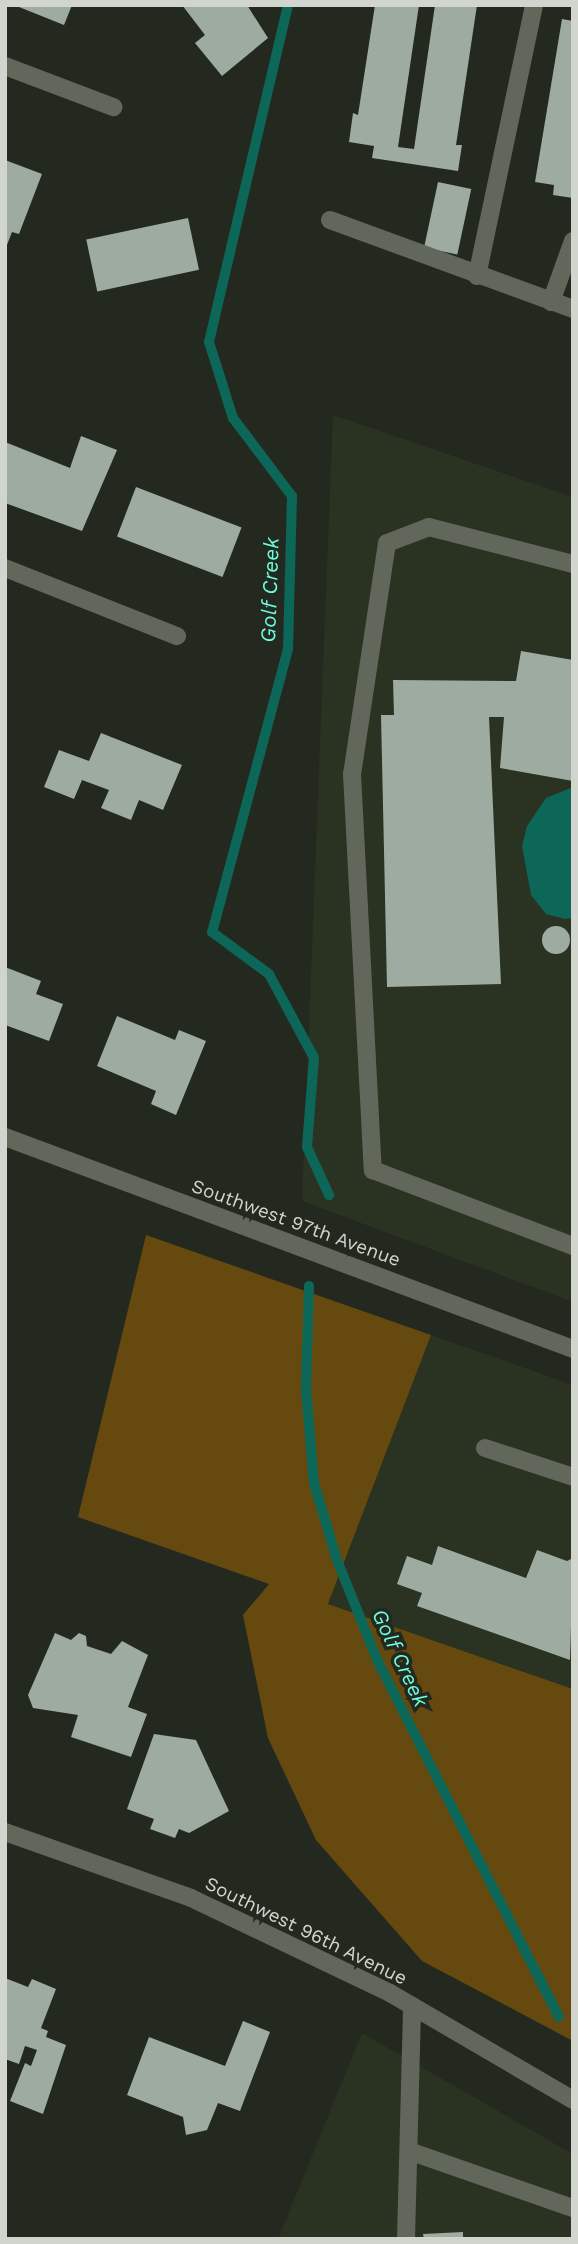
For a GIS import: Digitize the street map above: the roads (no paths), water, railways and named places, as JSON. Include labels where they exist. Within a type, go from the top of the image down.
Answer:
[{"type":"street","points":[[477,276],[534,5]]},
{"type":"street","points":[[5,66],[113,107]]},
{"type":"street","points":[[330,220],[573,309]]},
{"type":"street","points":[[551,302],[573,241]]},
{"type":"street","points":[[573,564],[429,527],[387,543],[352,774],[373,1170],[573,1246]]},
{"type":"street","points":[[5,568],[177,636]]},
{"type":"street","name":"Southwest 97th Avenue","points":[[5,1137],[573,1349]]},
{"type":"street","points":[[485,1448],[573,1476]]},
{"type":"street","name":"Southwest 96th Avenue","points":[[5,1832],[191,1898],[412,2006],[573,2100]]},
{"type":"street","points":[[406,2239],[412,2006]]},
{"type":"street","points":[[408,2151],[573,2208]]},
{"type":"water","points":[[573,787],[573,918],[565,919],[546,914],[531,895],[522,846],[527,826],[546,798]]},
{"type":"waterway","name":"Golf Creek","points":[[288,5],[209,342],[233,418],[292,496],[288,649],[212,932],[269,974],[314,1058],[307,1147],[329,1195]]},
{"type":"waterway","name":"Golf Creek","points":[[309,1286],[306,1390],[314,1483],[337,1560],[378,1662],[559,2017]]}]
